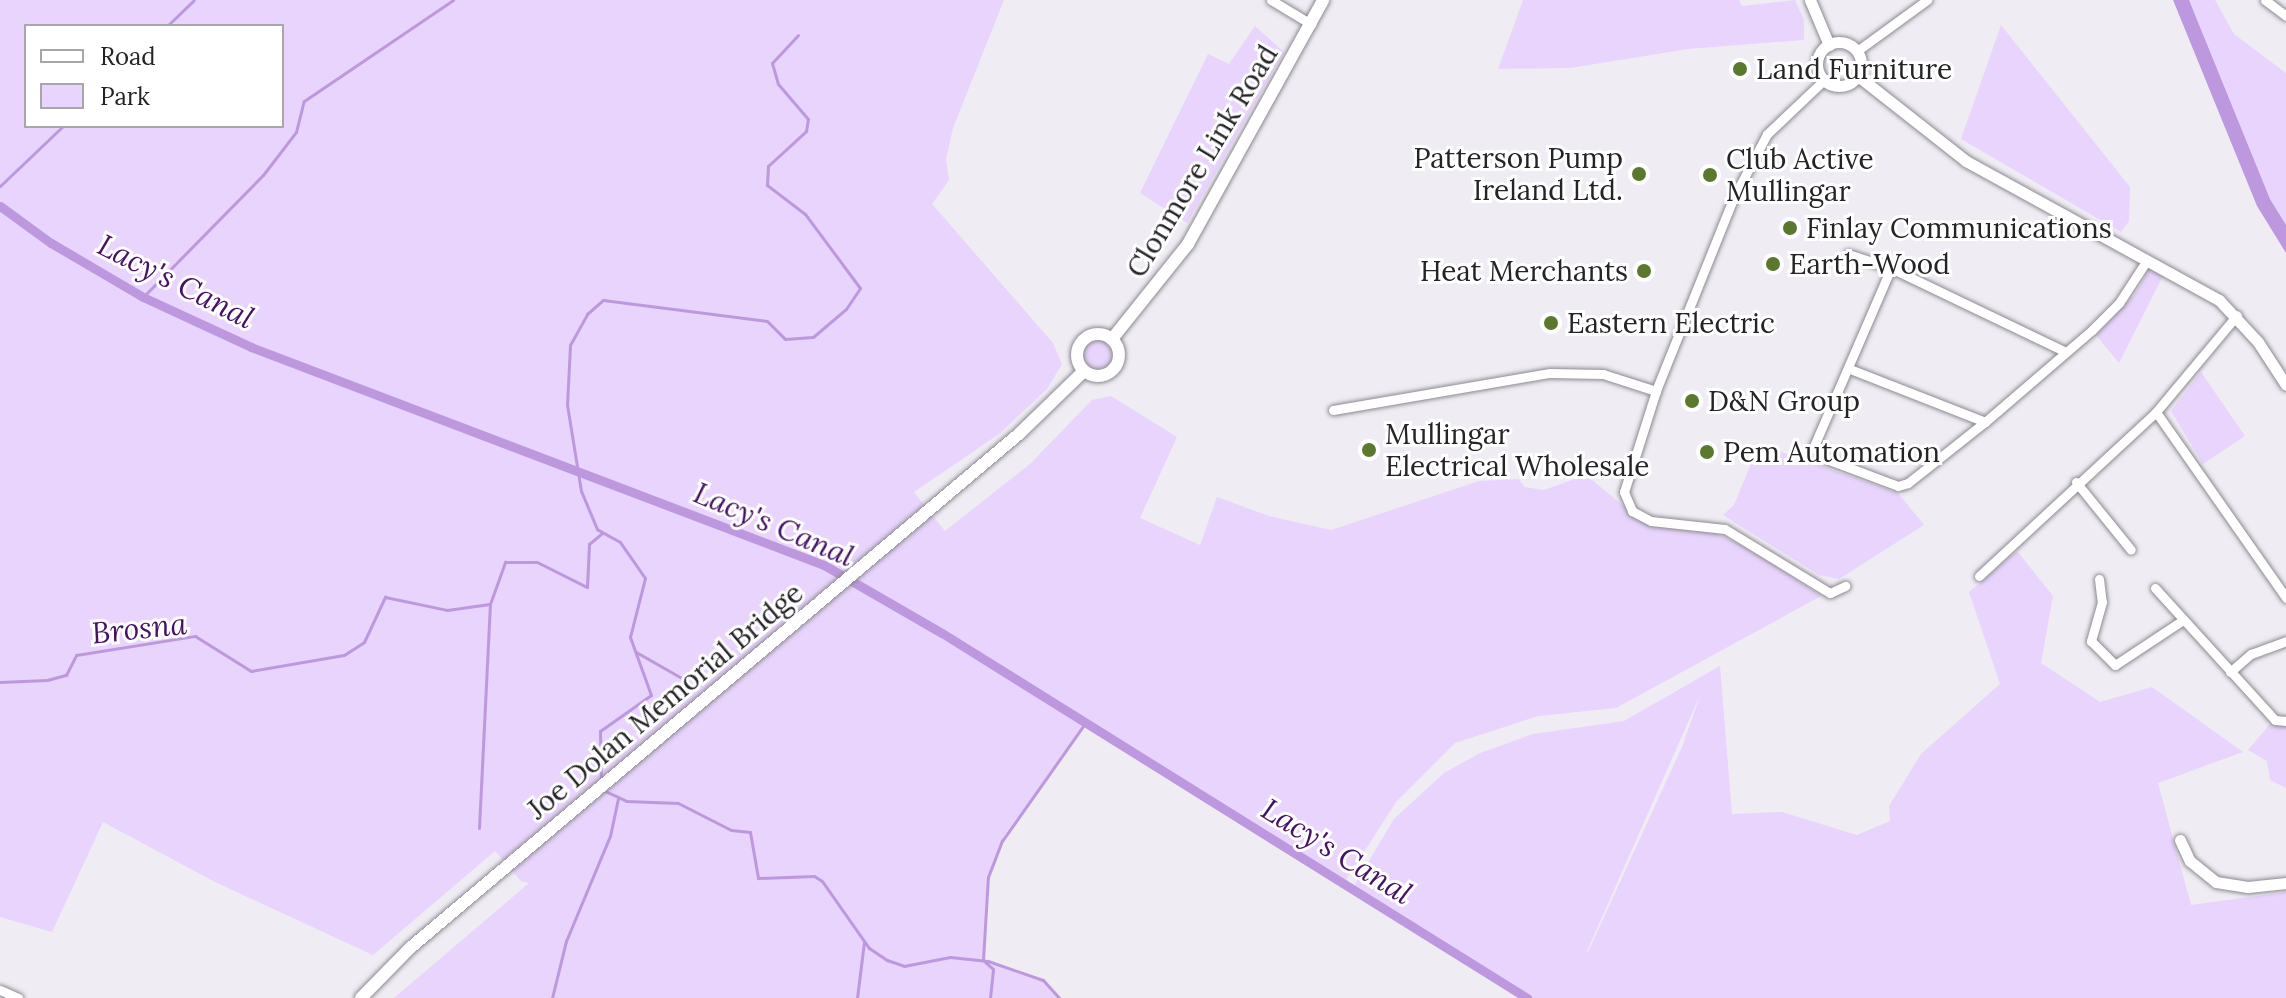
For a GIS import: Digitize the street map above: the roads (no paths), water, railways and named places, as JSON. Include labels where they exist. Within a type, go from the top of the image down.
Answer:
[{"type":"main road","name":"Clonmore Link Road","points":[[1112,339],[1188,244],[1323,0]]},
{"type":"main road","points":[[1099,334],[1112,339],[1119,357],[1115,369],[1103,376],[1084,371],[1078,360],[1082,342],[1099,334]]},
{"type":"main road","name":"Joe Dolan Memorial Bridge","points":[[361,998],[434,929],[926,509],[1020,433],[1084,371]]},
{"type":"street","points":[[1271,0],[1311,24]]},
{"type":"street","points":[[1810,0],[1829,45]]},
{"type":"street","points":[[1857,51],[1927,0]]},
{"type":"street","points":[[2265,0],[2286,16]]},
{"type":"street","points":[[1824,80],[1817,61],[1829,45],[1847,43],[1857,51],[1858,76],[1966,161],[2198,286],[2237,315],[2286,385]]},
{"type":"street","points":[[1824,80],[1842,86],[1858,76]]},
{"type":"street","points":[[1824,80],[1767,134],[1733,199],[1656,391],[1624,492],[1632,511],[1651,521],[1725,529],[1830,593],[1845,586]]},
{"type":"street","points":[[1848,254],[1891,268],[2066,352]]},
{"type":"street","points":[[1891,268],[1850,369],[1814,446],[1821,457],[1898,486],[1985,422],[2066,352],[2119,303],[2147,260]]},
{"type":"street","points":[[1979,576],[2076,482],[2156,412],[2237,315]]},
{"type":"street","points":[[1850,369],[1985,422]]},
{"type":"street","points":[[1333,410],[1550,373],[1603,374],[1656,391]]},
{"type":"street","points":[[2156,412],[2286,598]]},
{"type":"street","points":[[2076,482],[2131,550]]},
{"type":"street","points":[[2099,579],[2102,602],[2091,641],[2115,665],[2183,620]]},
{"type":"street","points":[[2155,588],[2275,720],[2286,721]]},
{"type":"street","points":[[2230,672],[2251,654],[2286,641]]},
{"type":"street","points":[[2180,840],[2190,861],[2216,882],[2248,887],[2286,883]]},
{"type":"street","points":[[0,990],[18,998]]},
{"type":"waterway","points":[[169,24],[194,0]]},
{"type":"waterway","points":[[143,297],[263,175],[296,132],[304,101],[453,0]]},
{"type":"waterway","points":[[601,780],[600,731],[651,695],[630,637],[645,578],[620,542],[597,529],[581,491],[567,405],[570,345],[587,314],[603,300],[767,321],[785,339],[813,337],[846,309],[860,288],[805,214],[767,185],[768,166],[806,131],[808,119],[778,84],[772,63],[798,35]]},
{"type":"waterway","points":[[0,186],[61,128]]},
{"type":"waterway","name":"Lacy's Canal","points":[[0,206],[51,243],[143,297],[251,347],[824,565],[942,633],[1527,998]]},
{"type":"waterway","name":"Brosna","points":[[0,682],[47,680],[66,675],[76,655],[195,636],[251,671],[344,655],[364,642],[385,597],[447,610],[490,604],[505,562],[537,562],[587,587],[589,544],[602,533]]},
{"type":"waterway","points":[[479,828],[490,604]]},
{"type":"waterway","points":[[636,652],[685,680]]},
{"type":"waterway","points":[[990,998],[993,969],[983,960],[988,877],[1002,841],[1086,722]]},
{"type":"waterway","name":"Brosna","points":[[605,791],[626,801],[678,803],[731,830],[750,832],[758,878],[814,876],[822,881],[869,948],[887,960],[904,966],[950,957],[988,961],[1043,980],[1059,998]]},
{"type":"waterway","points":[[552,998],[566,941],[610,836],[618,799]]},
{"type":"waterway","points":[[857,998],[864,942]]},
{"type":"place","name":"Land Furniture","points":[[1740,69]]},
{"type":"place","name":"Patterson Pump Ireland Ltd.","points":[[1639,174]]},
{"type":"place","name":"Club Active Mullingar","points":[[1710,175]]},
{"type":"place","name":"Finlay Communications","points":[[1790,228]]},
{"type":"place","name":"Earth-Wood","points":[[1773,264]]},
{"type":"place","name":"Heat Merchants","points":[[1644,271]]},
{"type":"place","name":"Eastern Electric","points":[[1551,323]]},
{"type":"place","name":"D&N Group","points":[[1692,401]]},
{"type":"place","name":"Mullingar Electrical Wholesale","points":[[1369,450]]},
{"type":"place","name":"Pem Automation","points":[[1707,452]]}]
